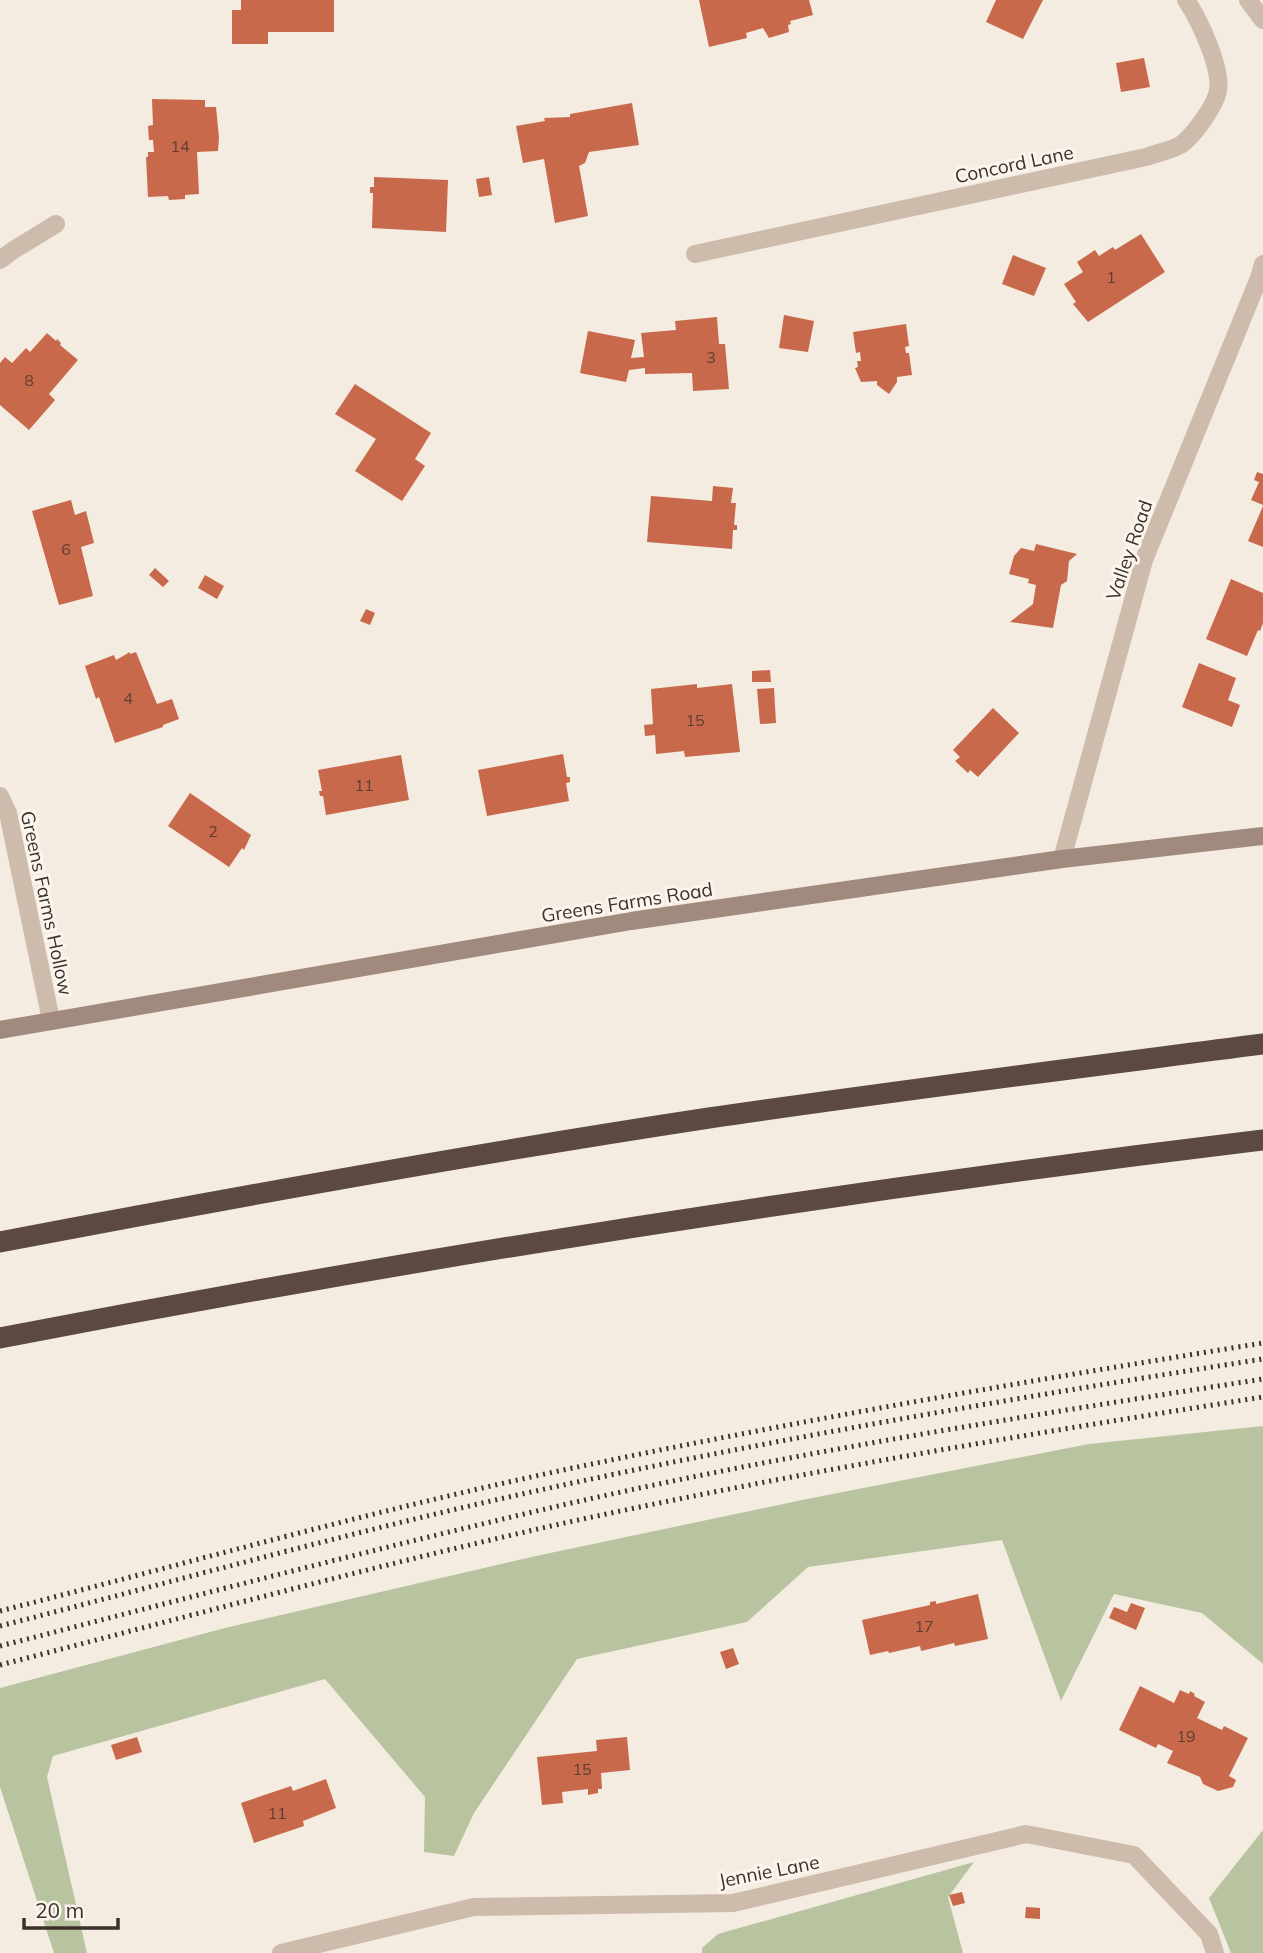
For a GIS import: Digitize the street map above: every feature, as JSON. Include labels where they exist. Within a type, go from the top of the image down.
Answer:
[{"type":"highway","points":[[0,1242],[363,1175],[682,1123],[998,1077],[1263,1044]]},
{"type":"highway","points":[[0,1338],[523,1245],[850,1194],[1263,1140]]},
{"type":"main road","name":"Greens Farms Road","points":[[0,1030],[631,921],[1062,859],[1263,836]]},
{"type":"street","name":"Concord Lane","points":[[695,254],[1146,157],[1181,144],[1204,119],[1218,90],[1214,61],[1205,34],[1186,0]]},
{"type":"street","points":[[1248,0],[1263,20]]},
{"type":"street","points":[[0,260],[56,224]]},
{"type":"street","name":"Valley Road","points":[[1062,859],[1144,561],[1263,264]]},
{"type":"street","name":"Greens Farms Hollow","points":[[0,796],[8,813],[51,1020]]},
{"type":"street","name":"Jennie Lane","points":[[281,1953],[474,1907],[733,1903],[1026,1833],[1134,1855],[1209,1934],[1215,1953]]},
{"type":"green space","points":[[1263,1426],[1263,1664],[1202,1613],[1114,1594],[1061,1701],[1002,1540],[808,1567],[747,1622],[577,1659],[474,1813],[454,1856],[424,1852],[425,1797],[325,1679],[53,1756],[47,1777],[87,1953],[54,1953],[0,1787],[0,1688],[225,1628],[536,1556],[802,1500],[1089,1444]]},
{"type":"green space","points":[[1263,1830],[1263,1953],[1231,1953],[1209,1898]]},
{"type":"green space","points":[[974,1862],[948,1897],[963,1953],[702,1953],[702,1948],[718,1934]]},
{"type":"building","points":[[241,0],[334,0],[334,32],[268,32],[268,44],[232,44],[232,10],[241,10]]},
{"type":"building","points":[[699,0],[809,0],[813,15],[790,21],[789,32],[769,38],[763,28],[746,33],[747,38],[709,47]]},
{"type":"building","points":[[996,0],[1043,0],[1023,39],[986,22]]},
{"type":"building","points":[[1144,58],[1150,87],[1121,92],[1116,63]]},
{"type":"building","points":[[152,99],[205,100],[205,107],[216,107],[218,151],[197,152],[199,194],[185,195],[185,199],[169,200],[168,196],[148,197],[146,157],[148,152],[154,152],[153,140],[149,140],[148,126],[153,125]]},
{"type":"building","points":[[632,103],[639,145],[589,152],[585,163],[579,166],[588,216],[555,223],[544,159],[523,163],[516,126],[545,121],[544,118],[570,117],[570,114]]},
{"type":"building","points":[[374,177],[448,180],[446,232],[372,228],[373,193],[370,193],[370,187],[374,187]]},
{"type":"building","points":[[489,177],[492,195],[479,197],[476,179]]},
{"type":"building","points":[[1141,234],[1165,272],[1088,322],[1073,304],[1076,302],[1064,284],[1083,272],[1077,262],[1095,250],[1099,256],[1113,247],[1115,250]]},
{"type":"building","points":[[1013,255],[1046,268],[1034,296],[1002,284]]},
{"type":"building","points":[[784,315],[814,321],[808,352],[779,348]]},
{"type":"building","points":[[717,317],[719,344],[725,344],[729,389],[693,391],[692,373],[645,374],[645,368],[629,370],[626,382],[580,373],[588,331],[635,340],[631,358],[644,357],[641,333],[676,330],[675,321]]},
{"type":"building","points":[[906,324],[909,346],[905,347],[906,353],[909,353],[912,375],[897,377],[897,382],[889,394],[877,385],[877,381],[861,382],[855,368],[858,367],[857,361],[861,361],[860,352],[856,353],[853,332]]},
{"type":"building","points":[[47,333],[78,360],[49,394],[55,400],[29,430],[0,405],[0,363],[5,357],[12,363],[26,348],[30,352]]},
{"type":"building","points":[[355,384],[431,433],[415,459],[425,466],[402,501],[355,471],[376,439],[335,414]]},
{"type":"building","points":[[1257,472],[1263,474],[1263,505],[1251,500],[1259,482],[1254,480]]},
{"type":"building","points":[[713,486],[733,488],[731,503],[736,503],[734,525],[737,525],[737,530],[733,530],[732,549],[647,542],[651,496],[712,501]]},
{"type":"building","points":[[71,500],[75,515],[86,511],[94,543],[81,547],[93,596],[59,605],[32,511]]},
{"type":"building","points":[[1263,506],[1263,547],[1248,541]]},
{"type":"building","points":[[1036,544],[1077,554],[1069,561],[1067,581],[1061,585],[1053,628],[1010,622],[1033,604],[1036,585],[1028,583],[1029,579],[1009,574],[1014,556],[1021,548],[1034,551]]},
{"type":"building","points":[[155,568],[169,581],[163,587],[149,575]]},
{"type":"building","points":[[205,575],[224,586],[217,599],[198,588]]},
{"type":"building","points":[[1231,579],[1263,593],[1263,623],[1247,656],[1206,639]]},
{"type":"building","points":[[366,609],[375,613],[370,625],[360,621]]},
{"type":"building","points":[[130,652],[136,652],[157,704],[172,699],[179,719],[115,743],[85,666],[114,655],[116,660]]},
{"type":"building","points":[[1199,663],[1236,678],[1228,700],[1240,705],[1232,727],[1182,707]]},
{"type":"building","points":[[770,670],[771,682],[752,682],[752,671]]},
{"type":"building","points":[[697,684],[697,688],[732,684],[740,752],[685,757],[684,751],[656,754],[655,735],[645,736],[644,725],[653,724],[651,689]]},
{"type":"building","points":[[774,688],[776,723],[760,724],[757,689]]},
{"type":"building","points":[[993,708],[1019,733],[978,777],[970,770],[968,773],[955,761],[960,757],[953,750]]},
{"type":"building","points":[[563,754],[567,777],[570,777],[570,782],[566,783],[569,801],[487,816],[478,770]]},
{"type":"building","points":[[401,755],[409,800],[326,815],[323,796],[320,796],[319,791],[322,791],[318,770]]},
{"type":"building","points":[[190,793],[251,835],[244,850],[242,848],[229,867],[168,826]]},
{"type":"building","points":[[978,1594],[988,1639],[921,1651],[920,1646],[870,1655],[862,1620],[930,1605],[930,1602],[936,1601],[936,1604]]},
{"type":"building","points":[[1131,1603],[1145,1608],[1136,1630],[1109,1618],[1114,1607],[1127,1612]]},
{"type":"building","points":[[733,1648],[739,1664],[726,1669],[720,1652]]},
{"type":"building","points":[[1140,1686],[1174,1703],[1180,1690],[1189,1694],[1190,1691],[1205,1702],[1197,1718],[1222,1730],[1224,1726],[1248,1738],[1229,1776],[1236,1780],[1233,1787],[1218,1791],[1203,1784],[1200,1777],[1167,1763],[1173,1751],[1158,1744],[1156,1748],[1119,1730]]},
{"type":"building","points":[[137,1737],[142,1752],[116,1760],[111,1745]]},
{"type":"building","points":[[627,1737],[630,1770],[601,1773],[602,1789],[598,1789],[598,1793],[588,1795],[588,1789],[562,1792],[563,1803],[542,1805],[537,1757],[597,1751],[596,1740]]},
{"type":"building","points":[[326,1779],[336,1808],[303,1821],[304,1826],[254,1843],[241,1803],[291,1786],[293,1791]]},
{"type":"building","points":[[962,1892],[965,1903],[953,1906],[949,1895]]},
{"type":"building","points":[[1026,1907],[1040,1908],[1040,1919],[1025,1918]]},
{"type":"railway","points":[[0,1611],[345,1521],[554,1472],[908,1403],[1263,1343]]},
{"type":"railway","points":[[0,1626],[345,1536],[554,1487],[908,1418],[1263,1359]]},
{"type":"railway","points":[[0,1646],[415,1540],[730,1469],[1263,1379]]},
{"type":"railway","points":[[0,1665],[420,1557],[647,1505],[911,1455],[1263,1397]]}]
